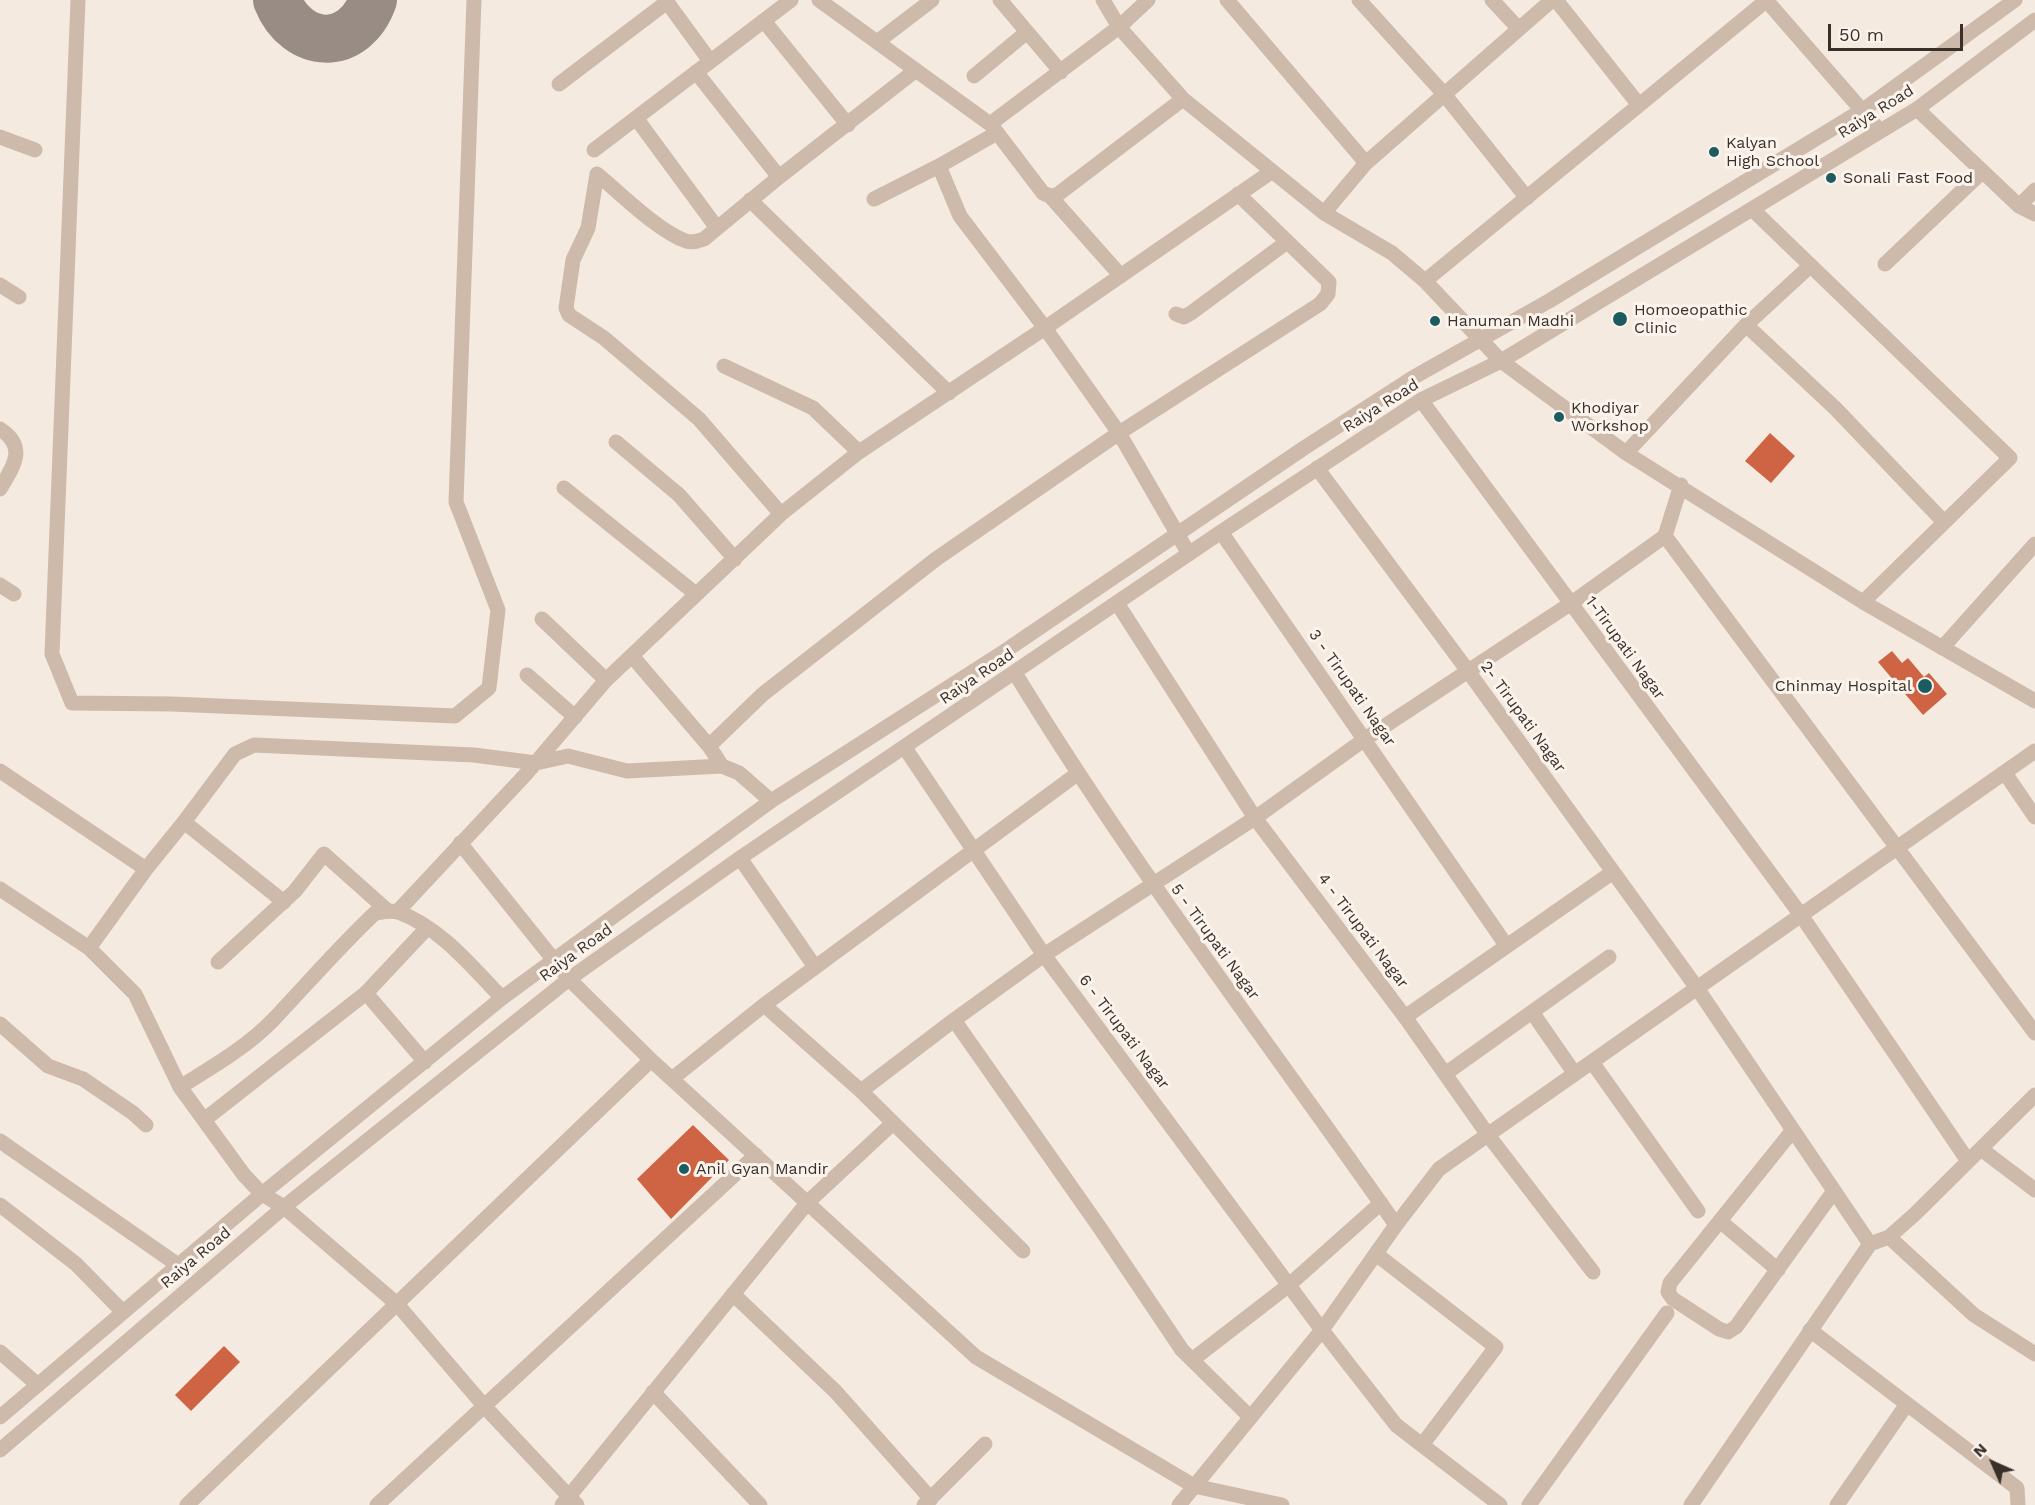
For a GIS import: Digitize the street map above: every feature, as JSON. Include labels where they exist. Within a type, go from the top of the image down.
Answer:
[{"type":"street","points":[[78,0],[52,654],[72,703],[172,704],[455,716],[489,688],[498,610],[456,502],[474,0]]},
{"type":"street","points":[[594,150],[791,0]]},
{"type":"street","points":[[819,0],[993,129],[1043,193],[1050,196],[1121,276]]},
{"type":"street","points":[[877,42],[932,0]]},
{"type":"street","points":[[1000,0],[1061,72]]},
{"type":"street","points":[[1103,0],[1119,27],[1183,99],[1324,213],[1392,253],[1425,280],[1501,361],[1626,453],[1681,485],[1863,602],[2035,700]]},
{"type":"street","points":[[874,199],[939,166],[993,129],[1119,27],[1148,0]]},
{"type":"street","points":[[1227,0],[1366,163]]},
{"type":"street","points":[[1359,0],[1444,94],[1527,198]]},
{"type":"street","points":[[1492,0],[1518,29]]},
{"type":"street","points":[[1324,213],[1366,163],[1554,0],[1639,105]]},
{"type":"street","points":[[1425,280],[1767,0],[1880,131]]},
{"type":"street","name":"Raiya Road","points":[[0,1417],[262,1194],[502,998],[553,958],[771,801],[1005,651],[1334,428],[1480,339],[1549,301],[1863,110],[2015,0]]},
{"type":"street","points":[[559,84],[667,2],[710,61]]},
{"type":"street","name":"Raiya Road","points":[[0,1450],[284,1207],[569,979],[740,858],[1221,532],[1421,400],[1501,361],[1917,109],[2035,20]]},
{"type":"street","points":[[764,21],[848,125]]},
{"type":"street","points":[[974,76],[1027,32]]},
{"type":"street","points":[[781,514],[699,419],[604,338],[569,315],[566,308],[573,260],[588,228],[597,174],[665,230],[687,242],[704,239],[750,200],[916,70]]},
{"type":"street","points":[[696,72],[779,177]]},
{"type":"street","points":[[1050,196],[1057,195],[1183,99]]},
{"type":"street","points":[[1917,109],[2019,206],[2035,214]]},
{"type":"street","points":[[636,118],[717,228]]},
{"type":"street","points":[[0,137],[35,150]]},
{"type":"street","points":[[939,166],[960,216],[1045,328],[1119,433],[1189,554]]},
{"type":"street","points":[[180,1087],[225,1059],[272,1021],[292,996],[375,913],[392,912],[536,763],[606,680],[781,514],[859,452],[1045,328],[1271,172]]},
{"type":"street","points":[[1885,264],[1982,172]]},
{"type":"street","points":[[2019,206],[2035,190]]},
{"type":"street","points":[[709,746],[763,694],[936,560],[1119,433],[1320,304],[1328,294],[1329,282],[1238,194]]},
{"type":"street","points":[[750,200],[949,393]]},
{"type":"street","points":[[1752,208],[1809,267],[2010,458],[1863,602]]},
{"type":"street","points":[[1176,314],[1184,317],[1191,313],[1287,243]]},
{"type":"street","points":[[1626,453],[1746,325],[1809,267]]},
{"type":"street","points":[[0,285],[19,297]]},
{"type":"street","points":[[1746,325],[1835,408],[1944,522]]},
{"type":"street","points":[[724,366],[813,408],[859,452]]},
{"type":"street","name":"1-Tirupati Nagar","points":[[1421,400],[1801,915],[1968,1161]]},
{"type":"street","points":[[0,429],[16,446],[16,462],[0,489]]},
{"type":"street","points":[[616,442],[679,495],[735,559]]},
{"type":"street","name":"2- Tirupati Nagar","points":[[1317,468],[1468,671],[1697,988],[1870,1244]]},
{"type":"street","points":[[861,1091],[1044,955],[1255,818],[1365,739],[1570,603],[1665,536],[1681,485]]},
{"type":"street","points":[[564,488],[696,594]]},
{"type":"street","name":"3 - Tirupati Nagar","points":[[1221,532],[1506,945]]},
{"type":"street","points":[[1665,536],[1899,847],[2035,1033]]},
{"type":"street","points":[[1942,648],[2034,546]]},
{"type":"street","points":[[0,585],[14,594]]},
{"type":"street","name":"4 - Tirupati Nagar","points":[[1118,603],[1255,818],[1405,1017],[1488,1135],[1593,1272]]},
{"type":"street","points":[[542,619],[606,680]]},
{"type":"street","points":[[633,656],[709,746],[722,766]]},
{"type":"street","name":"5 - Tirupati Nagar","points":[[1015,673],[1077,774],[1151,884],[1396,1225]]},
{"type":"street","points":[[527,675],[575,717]]},
{"type":"street","points":[[88,948],[235,754],[244,747],[254,745],[474,755],[536,763],[568,756],[627,771],[722,766],[739,773],[771,801]]},
{"type":"street","name":"6 - Tirupati Nagar","points":[[905,748],[976,850],[1044,955],[1289,1286],[1396,1425],[1500,1505]]},
{"type":"street","points":[[1179,1505],[1322,1330],[1396,1225],[1439,1169],[2035,751]]},
{"type":"street","points":[[2005,772],[2035,817]]},
{"type":"street","points":[[1,773],[146,869]]},
{"type":"street","points":[[673,1078],[764,1005],[1077,774]]},
{"type":"street","points":[[184,822],[284,902]]},
{"type":"street","points":[[460,843],[569,979],[651,1060],[976,1357],[1194,1486],[1282,1505]]},
{"type":"street","points":[[218,962],[284,902],[324,854],[392,912],[427,927],[458,952],[502,998]]},
{"type":"street","points":[[740,858],[815,967]]},
{"type":"street","points":[[1405,1017],[1613,872]]},
{"type":"street","points":[[0,889],[88,948],[135,994],[180,1087],[262,1194],[284,1207],[397,1304],[570,1502],[653,1392],[808,1202],[893,1123]]},
{"type":"street","points":[[204,1120],[366,993],[427,927]]},
{"type":"street","points":[[1445,1074],[1609,957]]},
{"type":"street","points":[[366,993],[425,1062]]},
{"type":"street","points":[[764,1005],[861,1091],[1023,1251]]},
{"type":"street","points":[[1532,1012],[1575,1074]]},
{"type":"street","points":[[954,1020],[1100,1228],[1182,1350],[1250,1417]]},
{"type":"street","points":[[0,1024],[48,1066],[83,1078],[133,1113],[146,1125]]},
{"type":"street","points":[[187,1505],[651,1060]]},
{"type":"street","points":[[1592,1062],[1698,1211]]},
{"type":"street","points":[[1691,1505],[1870,1244],[1889,1237],[2035,1095]]},
{"type":"street","points":[[1792,1130],[1670,1283],[1668,1292],[1673,1299],[1719,1329],[1728,1332],[1736,1328],[1834,1191]]},
{"type":"street","points":[[0,1141],[178,1265]]},
{"type":"street","points":[[1980,1149],[2035,1190]]},
{"type":"street","points":[[377,1505],[756,1155]]},
{"type":"street","points":[[1192,1360],[1289,1286],[1382,1203]]},
{"type":"street","points":[[0,1205],[76,1264],[123,1312]]},
{"type":"street","points":[[1720,1221],[1778,1270]]},
{"type":"street","points":[[1889,1237],[1974,1316],[2035,1354]]},
{"type":"street","points":[[1376,1254],[1496,1347],[1422,1445]]},
{"type":"street","points":[[733,1294],[836,1392],[928,1502],[985,1444]]},
{"type":"street","points":[[1529,1505],[1667,1313]]},
{"type":"street","points":[[1810,1330],[2017,1488],[2018,1505]]},
{"type":"street","points":[[0,1353],[39,1385]]},
{"type":"street","points":[[653,1392],[760,1505]]},
{"type":"street","points":[[1837,1505],[1907,1404]]},
{"type":"building","points":[[1770,433],[1795,456],[1771,483],[1745,461]]},
{"type":"building","points":[[1892,651],[1902,663],[1908,658],[1924,677],[1929,673],[1947,694],[1923,715],[1878,662]]},
{"type":"building","name":"Anil Gyan Mandir","points":[[693,1125],[729,1160],[671,1219],[637,1179]]},
{"type":"building","points":[[224,1346],[240,1362],[191,1411],[175,1395]]},
{"type":"taxiway","points":[[277,0],[286,17],[298,29],[311,36],[325,39],[340,36],[353,29],[364,17],[373,0]]},
{"type":"place","name":"Kalyan High School","points":[[1714,152]]},
{"type":"place","name":"Sonali Fast Food","points":[[1831,178]]},
{"type":"place","name":"Homoeopathic Clinic","points":[[1620,319]]},
{"type":"place","name":"Hanuman Madhi","points":[[1435,321]]},
{"type":"place","name":"Khodiyar Workshop","points":[[1559,417]]},
{"type":"place","name":"Chinmay Hospital","points":[[1925,686]]},
{"type":"place","name":"Anil Gyan Mandir","points":[[684,1169]]}]
